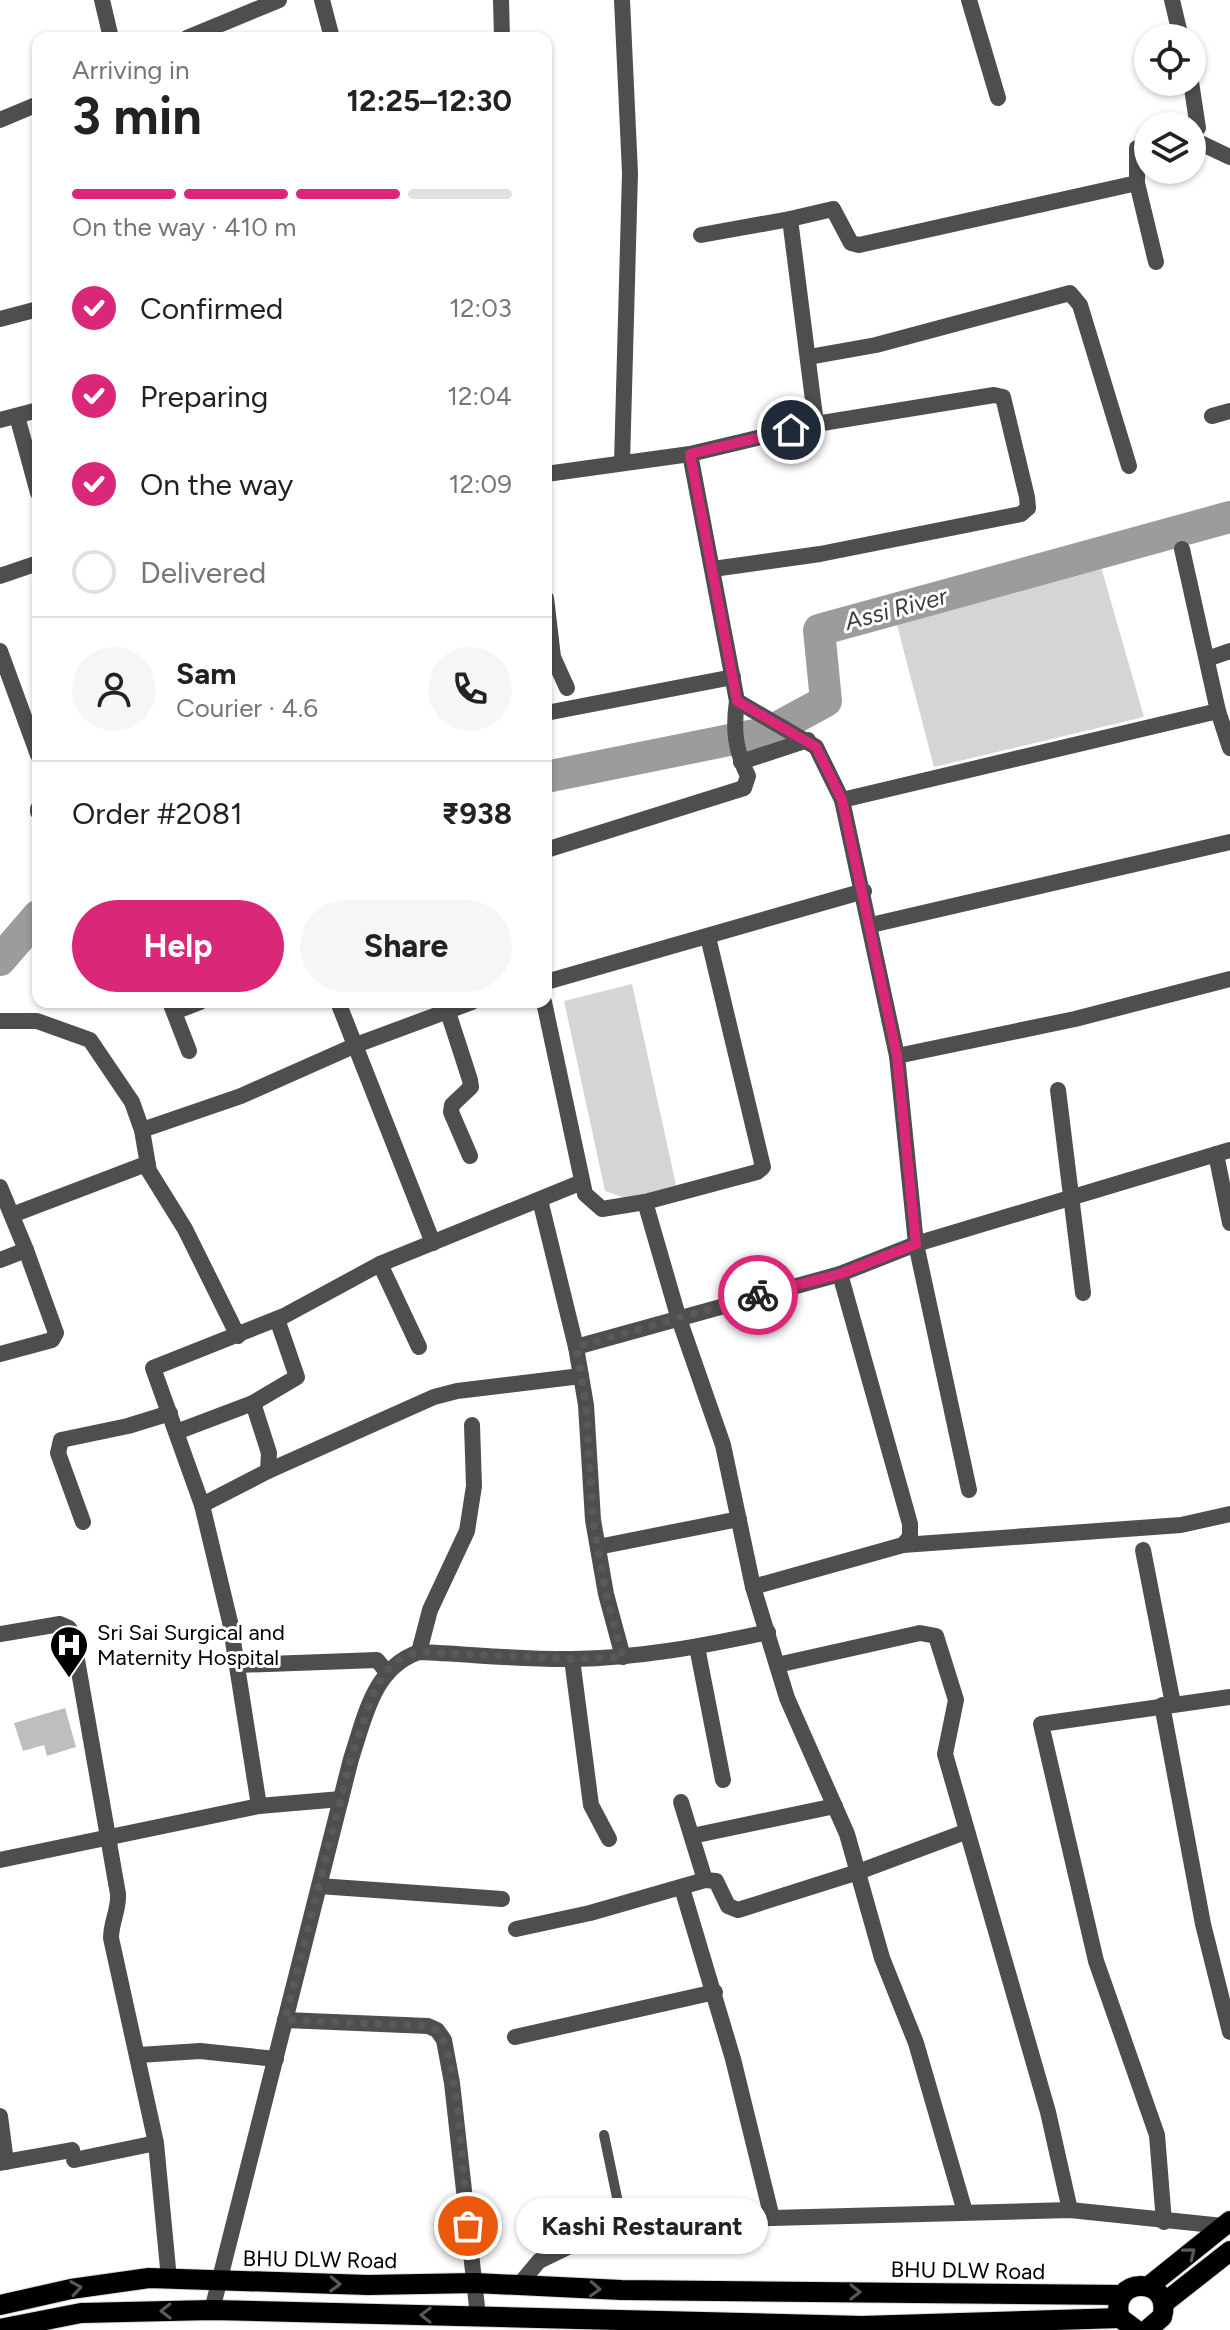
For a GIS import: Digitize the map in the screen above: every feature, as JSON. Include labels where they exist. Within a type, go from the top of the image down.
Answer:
[{"type":"main road","points":[[1147,2330],[1162,2317],[1164,2303],[1156,2290],[1149,2286],[1226,2224]]},
{"type":"main road","points":[[1164,2303],[1230,2251]]},
{"type":"main road","name":"BHU DLW Road","points":[[0,2305],[71,2289],[149,2278],[368,2285],[475,2283],[621,2290],[1121,2295],[1134,2286],[1149,2286]]},
{"type":"main road","points":[[1121,2295],[1118,2310],[1128,2324]]},
{"type":"main road","points":[[0,2329],[81,2313],[212,2310],[479,2323],[844,2328],[1128,2324]]},
{"type":"street","points":[[102,0],[110,32]]},
{"type":"street","points":[[202,32],[279,0]]},
{"type":"street","points":[[322,0],[330,32]]},
{"type":"street","points":[[501,0],[502,32]]},
{"type":"street","points":[[622,0],[630,173],[622,463]]},
{"type":"street","points":[[969,0],[998,98]]},
{"type":"street","points":[[1172,0],[1178,24]]},
{"type":"street","points":[[0,120],[32,107]]},
{"type":"street","points":[[1206,144],[1230,157]]},
{"type":"street","points":[[701,235],[833,209],[851,243],[859,245],[1134,184]]},
{"type":"street","points":[[1137,184],[1156,262]]},
{"type":"street","points":[[790,219],[816,424]]},
{"type":"street","points":[[809,357],[915,335],[1070,293],[1076,297],[1085,320],[1129,466]]},
{"type":"street","points":[[0,319],[32,311]]},
{"type":"street","points":[[552,473],[690,454],[816,424],[994,395],[1003,397],[1028,508],[1013,516],[820,554],[713,569]]},
{"type":"street","points":[[1212,416],[1230,411]]},
{"type":"street","points":[[32,412],[8,418],[32,478]]},
{"type":"street","points":[[552,848],[744,788],[748,784],[733,726],[737,701],[690,454]]},
{"type":"street","points":[[1182,549],[1218,711],[1230,748]]},
{"type":"street","points":[[0,576],[32,565]]},
{"type":"street","points":[[552,649],[567,688]]},
{"type":"street","points":[[0,651],[32,739]]},
{"type":"street","points":[[1207,659],[1230,651]]},
{"type":"street","points":[[552,712],[733,677]]},
{"type":"street","points":[[737,701],[802,736],[824,757],[842,800],[897,1056],[916,1244],[969,1490]]},
{"type":"street","points":[[842,800],[1218,711]]},
{"type":"street","points":[[739,758],[802,736]]},
{"type":"street","points":[[871,925],[1230,842]]},
{"type":"street","points":[[552,980],[864,891]]},
{"type":"street","points":[[545,1008],[582,1182],[591,1203],[602,1209],[645,1202],[757,1172],[763,1167],[708,937]]},
{"type":"street","points":[[897,1056],[1075,1019],[1230,979]]},
{"type":"street","points":[[172,1008],[189,1051]]},
{"type":"street","points":[[341,1008],[433,1243]]},
{"type":"street","points":[[142,1130],[241,1096],[356,1045],[451,1008]]},
{"type":"street","points":[[447,1009],[471,1087],[452,1105],[451,1112],[470,1156]]},
{"type":"street","points":[[0,1021],[37,1021],[90,1040],[132,1102],[142,1130],[146,1164],[185,1229],[238,1336]]},
{"type":"street","points":[[1058,1090],[1074,1198],[1083,1293]]},
{"type":"street","points":[[576,1347],[678,1316],[840,1274],[916,1244],[1223,1152],[1230,1223]]},
{"type":"street","points":[[12,1215],[146,1164]]},
{"type":"street","points":[[259,1806],[238,1665],[202,1505],[179,1431],[156,1382],[153,1368],[277,1319],[380,1264],[582,1182]]},
{"type":"street","points":[[0,1187],[56,1333],[52,1340],[0,1354]]},
{"type":"street","points":[[540,1200],[576,1347],[591,1456],[593,1520],[606,1594],[623,1657]]},
{"type":"street","points":[[645,1202],[678,1316],[723,1445],[753,1587],[787,1698],[835,1806],[858,1872],[882,1958],[916,2043],[965,2212]]},
{"type":"street","points":[[0,1260],[26,1250]]},
{"type":"street","points":[[380,1264],[419,1347]]},
{"type":"street","points":[[840,1274],[910,1524],[910,1537],[903,1545]]},
{"type":"street","points":[[179,1431],[253,1403],[297,1377],[277,1319]]},
{"type":"street","points":[[202,1505],[268,1471],[434,1397],[581,1376]]},
{"type":"street","points":[[253,1403],[269,1453],[268,1471]]},
{"type":"street","points":[[83,1522],[58,1453],[61,1440],[128,1426],[170,1413]]},
{"type":"street","points":[[419,1652],[430,1610],[467,1531],[474,1486],[472,1425]]},
{"type":"street","points":[[753,1587],[903,1545],[1181,1525],[1230,1514]]},
{"type":"street","points":[[598,1547],[739,1519]]},
{"type":"street","points":[[1143,1550],[1203,1924],[1230,2032]]},
{"type":"street","points":[[0,1634],[60,1624],[69,1628],[109,1837],[118,1903],[111,1938],[156,2143],[169,2279]]},
{"type":"street","points":[[212,2310],[341,1799],[373,1694],[386,1671],[400,1659],[419,1652],[572,1659],[623,1657],[697,1647],[768,1632]]},
{"type":"street","points":[[777,1665],[920,1633],[936,1636],[954,1686],[954,1711],[947,1732],[945,1754],[1048,2112],[1070,2210]]},
{"type":"street","points":[[697,1647],[723,1780]]},
{"type":"street","points":[[572,1659],[591,1805],[609,1839]]},
{"type":"street","points":[[238,1665],[377,1660],[386,1671]]},
{"type":"street","points":[[1164,2222],[1157,2135],[1096,1961],[1041,1724],[1230,1697]]},
{"type":"street","points":[[0,1860],[259,1806],[341,1799]]},
{"type":"street","points":[[681,1802],[705,1880]]},
{"type":"street","points":[[692,1836],[835,1806]]},
{"type":"street","points":[[516,1929],[705,1880],[716,1881],[728,1906],[738,1910],[858,1872],[965,1832]]},
{"type":"street","points":[[319,1886],[502,1899]]},
{"type":"street","points":[[682,1888],[715,1992],[772,2218]]},
{"type":"street","points":[[515,2037],[715,1992]]},
{"type":"street","points":[[285,2020],[428,2026],[437,2030],[444,2040],[452,2083],[479,2323]]},
{"type":"street","points":[[139,2055],[200,2051],[276,2059]]},
{"type":"street","points":[[0,2116],[3,2162],[156,2143]]},
{"type":"street","points":[[519,2285],[539,2261],[556,2250],[732,2219],[1070,2210],[1164,2222],[1226,2224]]},
{"type":"lane","points":[[604,2135],[625,2236]]},
{"type":"shaded area","points":[[1101,567],[1144,717],[934,767],[897,625]]},
{"type":"shaded area","points":[[632,984],[676,1185],[628,1199],[605,1191],[564,1001]]},
{"type":"building","points":[[65,1708],[76,1747],[47,1756],[44,1745],[23,1751],[14,1723]]},
{"type":"waterway","name":"Assi River","points":[[552,776],[769,732],[826,701],[819,630],[1230,517]]},
{"type":"waterway","name":"Assi River","points":[[0,960],[32,923]]},
{"type":"way so far","points":[[468,2226],[452,2083],[444,2040],[437,2030],[428,2026],[285,2020],[351,1759],[373,1694],[386,1671],[400,1659],[419,1652],[572,1659],[623,1657],[606,1594],[593,1520],[586,1405],[576,1347],[758,1295]]},
{"type":"place","name":"Sri Sai Surgical and Maternity Hospital","points":[[69,1679]]},
{"type":"place","name":"Kashi Restaurant","points":[[468,2226]]},
{"type":"route","points":[[758,1295],[840,1274],[916,1244],[897,1056],[842,800],[824,757],[816,747],[796,732],[737,701],[690,454],[791,430]]}]
